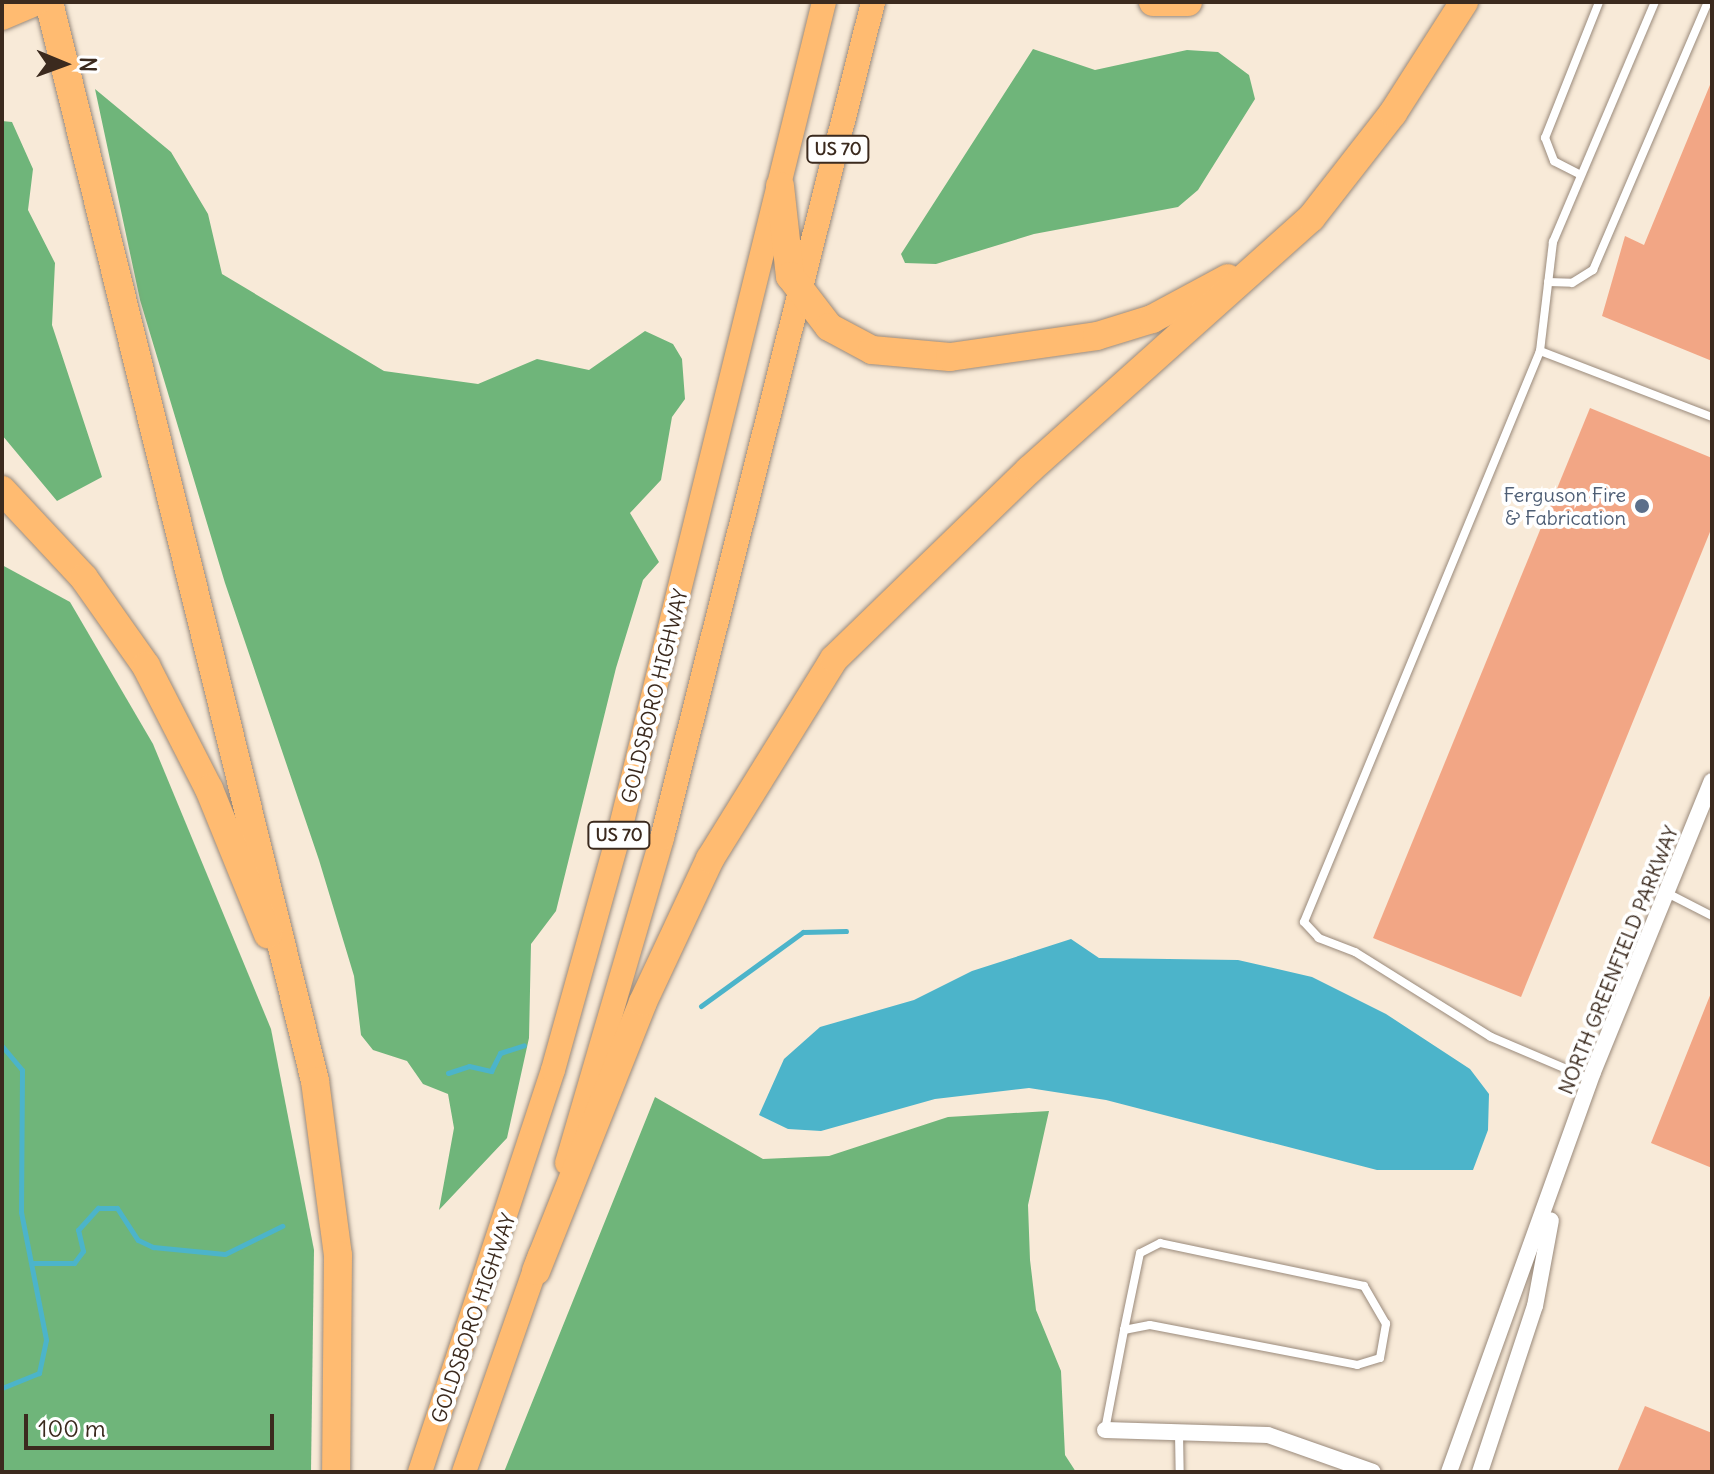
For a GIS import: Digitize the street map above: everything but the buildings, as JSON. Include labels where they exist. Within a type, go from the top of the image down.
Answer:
[{"type":"highway","points":[[3,15],[35,2]]},
{"type":"highway","points":[[49,2],[304,1027],[338,1255],[336,1472]]},
{"type":"highway","points":[[1153,2],[1188,2]]},
{"type":"highway","points":[[536,1271],[643,1002],[710,859],[834,659],[1029,470],[1311,218],[1393,113],[1464,2]]},
{"type":"highway","points":[[780,186],[784,252],[802,296],[829,327],[872,350],[950,357],[1047,345],[1152,319],[1210,290],[1311,218]]},
{"type":"highway","points":[[2,490],[84,578],[146,666],[209,789],[304,1027]]},
{"type":"main road","name":"GOLDSBORO HIGHWAY","points":[[420,1472],[553,1070],[780,186],[824,2]]},
{"type":"main road","name":"US 70","points":[[464,1472],[536,1271],[662,838],[802,296],[873,2]]},
{"type":"street","name":"NORTH GREENFIELD PARKWAY","points":[[1449,1472],[1591,1079],[1712,781]]},
{"type":"street","name":"NORTH GREENFIELD PARKWAY","points":[[1480,1472],[1535,1306],[1563,1155]]},
{"type":"street","points":[[1105,1430],[1302,1441],[1373,1472]]},
{"type":"lane","points":[[1581,175],[1554,161],[1545,138],[1599,2]]},
{"type":"lane","points":[[1591,1079],[1491,1037],[1355,952],[1319,938],[1304,922],[1540,351],[1553,242],[1655,2]]},
{"type":"lane","points":[[1548,282],[1572,283],[1593,270],[1708,2]]},
{"type":"lane","points":[[1540,351],[1712,417]]},
{"type":"lane","points":[[1667,893],[1712,916]]},
{"type":"lane","points":[[1105,1430],[1124,1330],[1140,1253],[1160,1243],[1364,1286],[1386,1324],[1380,1358],[1357,1365],[1150,1325],[1124,1330]]},
{"type":"lane","points":[[1179,1433],[1180,1472]]},
{"type":"green space","points":[[1033,49],[1095,70],[1187,50],[1218,52],[1249,75],[1255,99],[1198,190],[1178,207],[1034,234],[936,264],[905,263],[901,254]]},
{"type":"green space","points":[[95,89],[171,152],[208,214],[222,274],[384,371],[478,384],[537,359],[589,370],[645,331],[673,344],[682,359],[685,399],[672,417],[661,480],[630,513],[659,562],[643,580],[616,668],[556,911],[531,944],[529,1038],[507,1138],[439,1210],[454,1128],[448,1094],[423,1084],[407,1061],[373,1050],[361,1035],[354,976],[319,860],[225,583],[140,300]]},
{"type":"green space","points":[[2,121],[12,122],[33,169],[28,210],[55,263],[52,325],[102,477],[57,501],[2,435]]},
{"type":"green space","points":[[2,565],[70,602],[153,744],[271,1029],[314,1250],[311,1472],[2,1472]]},
{"type":"green space","points":[[655,1097],[763,1159],[829,1156],[948,1117],[1049,1111],[1028,1205],[1030,1260],[1036,1310],[1061,1371],[1065,1455],[1076,1472],[504,1472]]},
{"type":"water","points":[[1071,939],[1099,958],[1238,960],[1312,977],[1386,1014],[1470,1069],[1489,1094],[1488,1130],[1473,1170],[1377,1170],[1106,1100],[1029,1088],[935,1099],[821,1131],[788,1129],[759,1115],[784,1059],[820,1027],[914,1000],[972,971]]},
{"type":"waterway","points":[[701,1006],[803,932],[846,931]]},
{"type":"waterway","points":[[448,1073],[469,1066],[491,1071],[500,1053],[524,1045]]},
{"type":"waterway","points":[[2,1046],[22,1070],[21,1212],[46,1340],[39,1373],[2,1388]]},
{"type":"waterway","points":[[32,1263],[74,1263],[83,1251],[78,1230],[98,1208],[117,1208],[138,1240],[153,1247],[225,1254],[282,1226]]},
{"type":"place","name":"Ferguson Fire & Fabrication","points":[[1642,506]]}]
